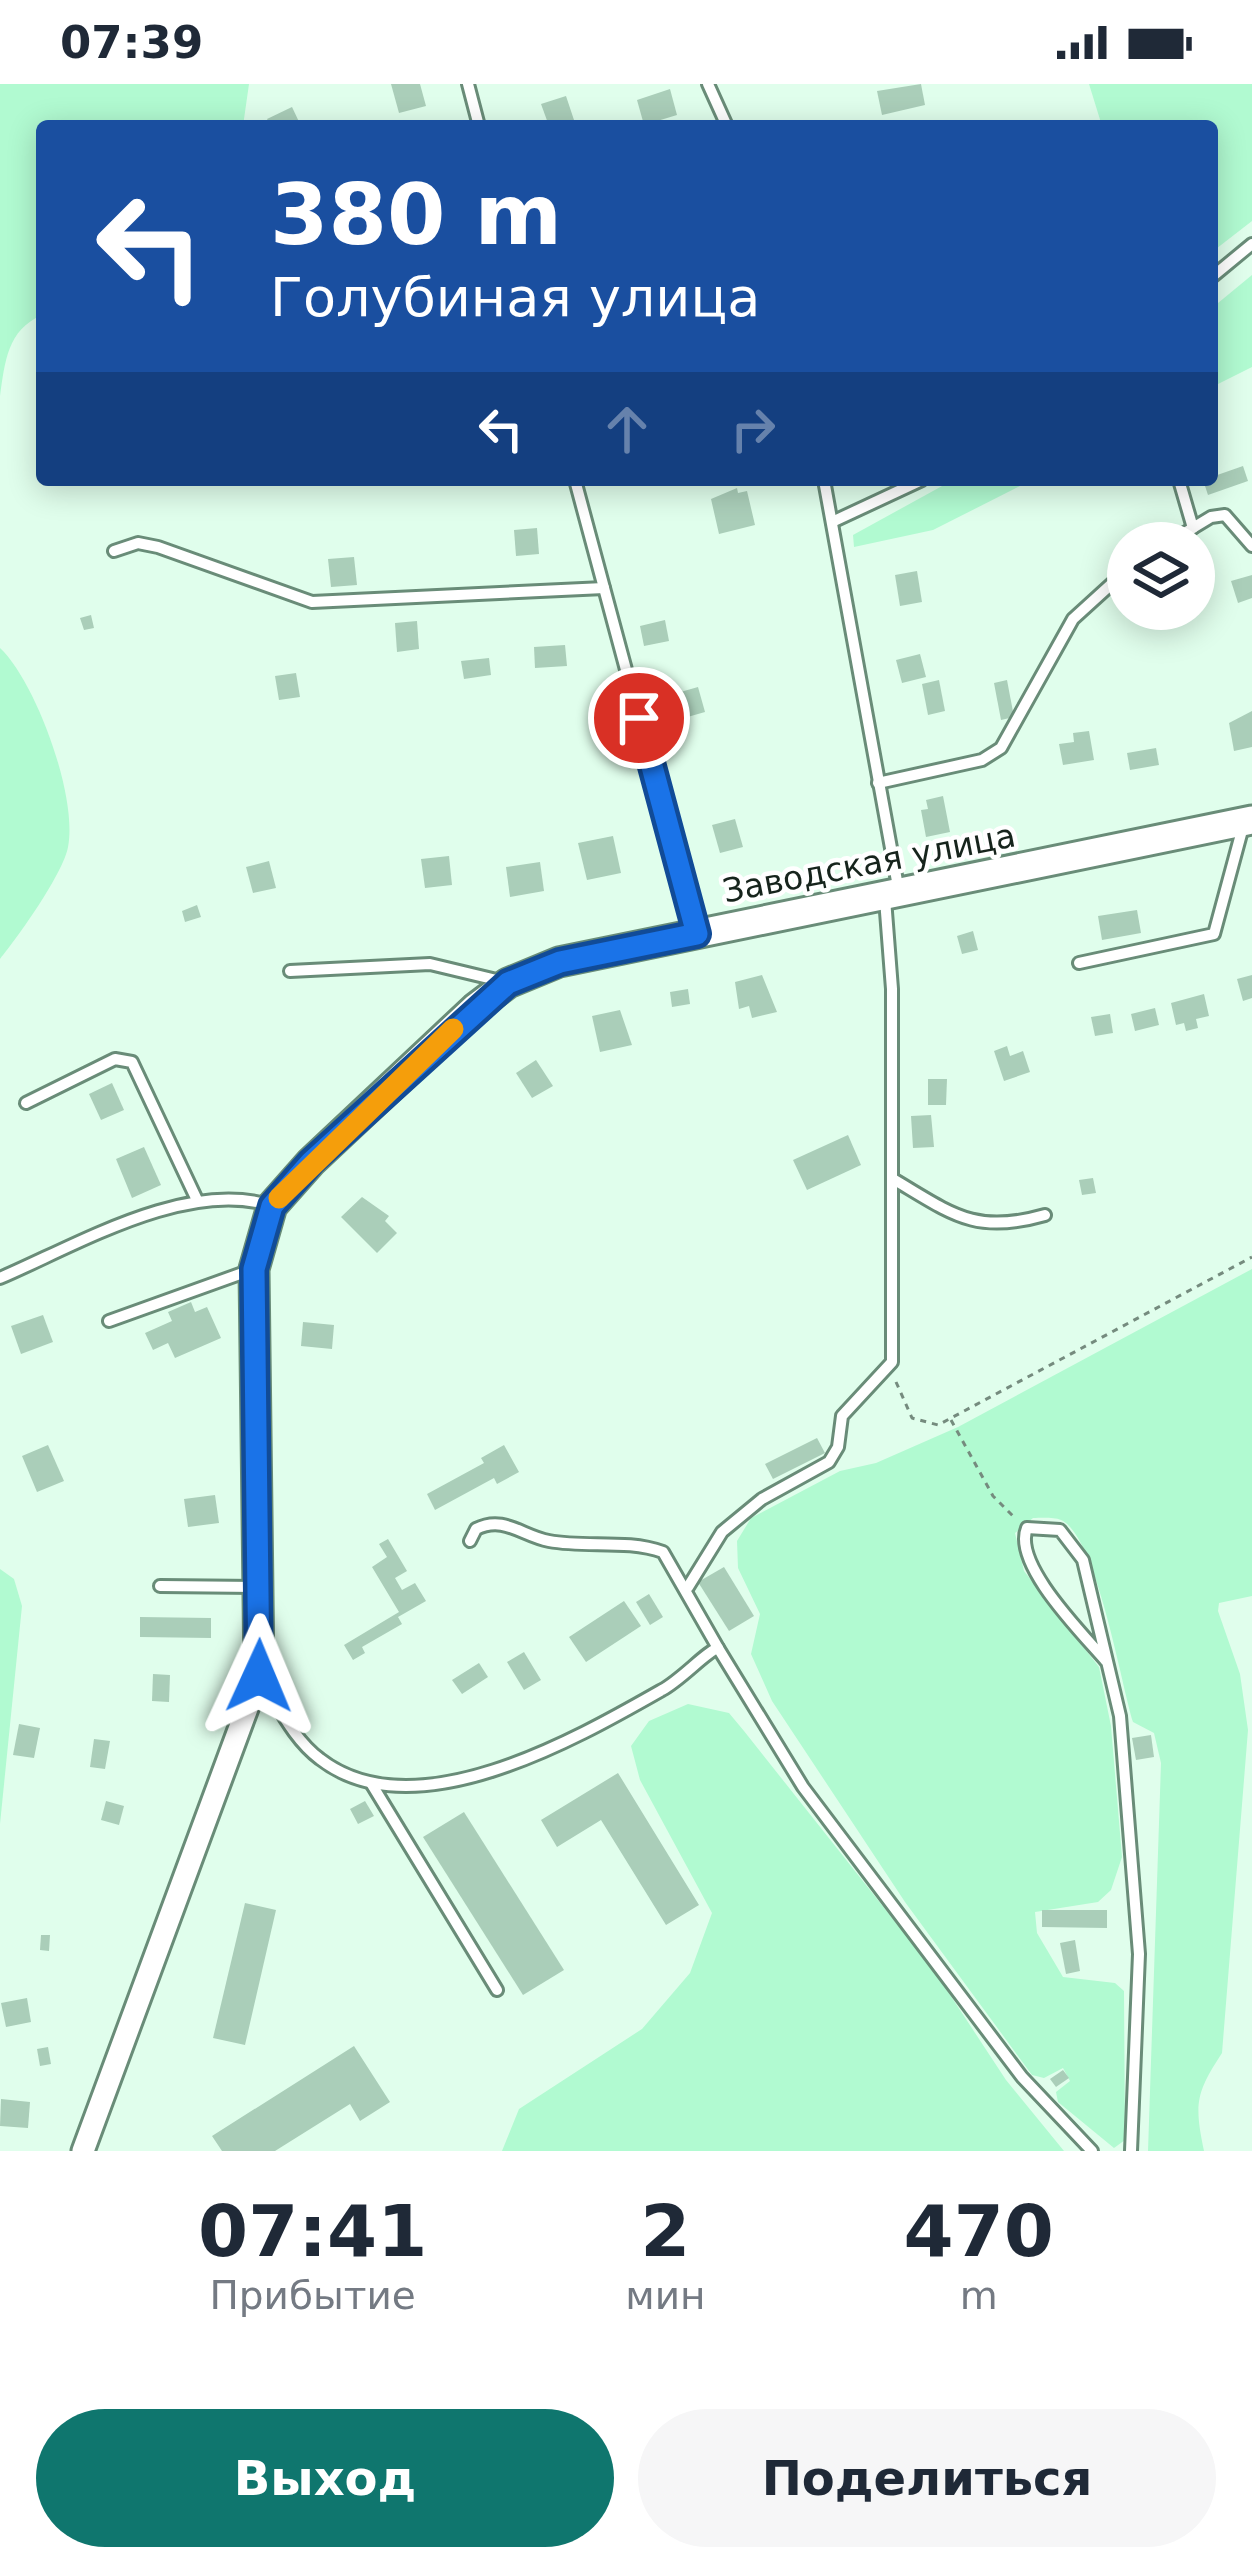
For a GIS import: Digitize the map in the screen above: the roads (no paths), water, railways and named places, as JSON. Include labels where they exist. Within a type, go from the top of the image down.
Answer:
[{"type":"street","name":"Заводская улица","points":[[259,1676],[254,1269],[272,1206],[311,1162],[508,983],[560,962],[1248,821]]},
{"type":"street","points":[[83,2151],[259,1676]]},
{"type":"lane","points":[[468,84],[477,120]]},
{"type":"lane","points":[[708,84],[724,120]]},
{"type":"lane","points":[[1218,273],[1252,244]]},
{"type":"lane","points":[[577,486],[697,934]]},
{"type":"lane","points":[[688,1587],[722,1532],[762,1499],[829,1462],[838,1447],[842,1416],[892,1362],[892,897],[878,783],[825,486]]},
{"type":"lane","points":[[832,522],[909,486]]},
{"type":"lane","points":[[1181,486],[1191,522]]},
{"type":"lane","points":[[1208,522],[1226,515],[1252,546]]},
{"type":"lane","points":[[114,551],[138,543],[158,547],[312,602],[604,588]]},
{"type":"lane","points":[[878,783],[982,760],[1001,748],[1072,620],[1107,588]]},
{"type":"lane","points":[[1078,963],[1214,934],[1248,821]]},
{"type":"lane","points":[[290,970],[430,964],[508,983]]},
{"type":"lane","points":[[26,1103],[115,1059],[132,1062],[197,1200]]},
{"type":"lane","points":[[893,1179],[961,1219],[980,1224],[1007,1226],[1045,1215]]},
{"type":"lane","points":[[0,1278],[197,1200],[246,1198],[272,1206]]},
{"type":"lane","points":[[109,1321],[254,1269]]},
{"type":"lane","points":[[470,1540],[476,1528],[501,1523],[546,1540],[644,1546],[663,1552],[803,1787],[1022,2077],[1092,2151]]},
{"type":"lane","points":[[1106,1661],[1040,1580],[1024,1548],[1027,1528],[1060,1530],[1078,1550],[1120,1716],[1139,1954],[1131,2151]]},
{"type":"lane","points":[[160,1586],[260,1587]]},
{"type":"lane","points":[[259,1676],[315,1756],[371,1784],[480,1774],[534,1759],[687,1676],[706,1651],[718,1648]]},
{"type":"lane","points":[[371,1784],[497,1990]]}]
